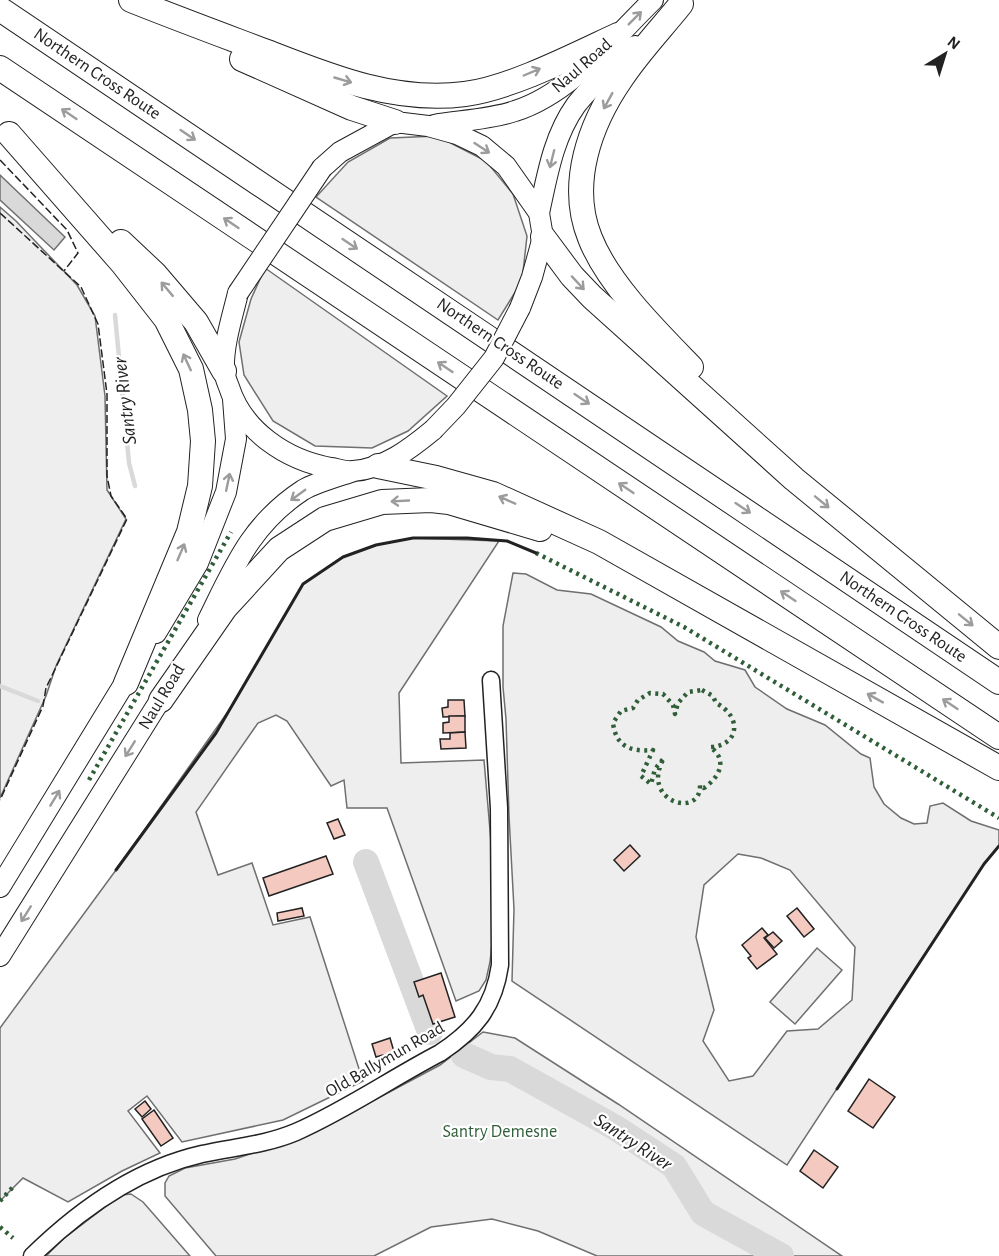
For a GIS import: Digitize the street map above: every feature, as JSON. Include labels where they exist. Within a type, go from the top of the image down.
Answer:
[{"type":"highway","points":[[117,0],[191,36],[352,108],[395,122]]},
{"type":"highway","points":[[131,0],[340,79],[388,92],[426,96],[467,94],[510,82],[618,35]]},
{"type":"highway","points":[[683,2],[622,77],[606,102],[589,139],[581,178],[583,212],[590,238],[607,268],[631,302],[794,479]]},
{"type":"highway","name":"Northern Cross Route","points":[[0,9],[999,682]]},
{"type":"highway","points":[[0,68],[999,737]]},
{"type":"highway","points":[[5,130],[155,274],[196,322],[224,371]]},
{"type":"highway","points":[[5,130],[123,264],[166,319],[191,369],[200,410],[203,441],[200,486],[189,532],[126,683]]},
{"type":"highway","points":[[543,237],[572,276],[592,297],[794,479],[999,647]]},
{"type":"highway","points":[[378,466],[436,478],[493,494],[599,542],[999,768]]},
{"type":"highway","points":[[161,700],[225,608],[279,549],[325,519],[382,502],[431,500],[469,508],[555,534],[686,591]]},
{"type":"main road","name":"Naul Road","points":[[428,126],[514,112],[554,93],[653,0]]},
{"type":"main road","name":"Naul Road","points":[[539,213],[554,151],[567,119],[577,104],[683,2]]},
{"type":"main road","points":[[395,122],[428,126],[457,134],[482,146],[506,166],[539,213],[543,237],[532,277],[520,308],[494,358],[456,406],[433,430],[412,447],[378,466],[351,472],[311,465],[285,452],[263,437],[245,419],[233,399],[224,371],[226,345],[238,293],[322,168],[340,152],[395,122]]},
{"type":"main road","points":[[0,886],[198,563],[226,492],[236,440],[233,399]]},
{"type":"main road","name":"Naul Road","points":[[0,956],[161,700],[206,624],[239,558],[268,517],[305,489],[351,472]]},
{"type":"street","name":"Old Ballymun Road","points":[[32,1256],[59,1230],[134,1178],[202,1154],[276,1139],[296,1131],[440,1053],[459,1041],[472,1027],[492,999],[497,986],[500,965],[499,808],[491,680]]},
{"type":"green space","points":[[437,136],[486,161],[513,194],[527,236],[522,281],[498,320],[316,197],[348,162],[390,138]]},
{"type":"green space","points":[[0,207],[77,285],[95,316],[105,396],[107,490],[126,519],[56,666],[46,696],[0,798]]},
{"type":"green space","points":[[265,268],[447,396],[408,431],[372,448],[315,446],[273,421],[244,375],[239,342],[251,299]]},
{"type":"green space","points":[[413,538],[499,541],[399,693],[401,763],[484,760],[495,916],[486,980],[479,991],[456,1001],[387,808],[347,808],[344,780],[331,786],[287,721],[276,715],[258,723],[196,812],[218,875],[252,863],[273,925],[310,917],[363,1081],[283,1120],[182,1142],[147,1096],[128,1111],[160,1153],[122,1171],[68,1202],[23,1178],[0,1201],[0,1028],[232,706],[303,584],[343,557],[376,545]]},
{"type":"green space","points":[[513,573],[526,574],[557,590],[591,594],[661,627],[678,641],[704,652],[715,661],[745,670],[755,687],[787,709],[825,725],[861,754],[870,758],[874,787],[884,804],[901,818],[914,824],[927,823],[930,806],[943,803],[971,821],[999,830],[999,846],[984,864],[787,1165],[512,981],[514,909],[503,687],[503,626]],"holes":[[[738,854],[761,858],[790,870],[855,947],[852,1000],[818,1029],[787,1031],[753,1076],[729,1081],[703,1041],[714,1010],[696,937],[704,885]]]},
{"type":"green space","points":[[817,948],[842,970],[795,1024],[770,1002]]},
{"type":"green space","name":"Santry Demesne","points":[[483,1032],[515,1038],[618,1104],[842,1256],[597,1256],[538,1231],[492,1219],[431,1227],[374,1256],[216,1256],[165,1196],[165,1183],[169,1176],[185,1168],[235,1159],[333,1122],[440,1065]]},
{"type":"green space","points":[[131,1194],[143,1202],[190,1256],[46,1256],[63,1239],[121,1195]]},
{"type":"shaded area","points":[[0,175],[65,237],[54,250],[0,200]]},
{"type":"building","points":[[448,700],[464,700],[465,716],[443,717],[442,708],[448,707]]},
{"type":"building","points":[[449,716],[465,716],[465,732],[443,733],[443,723],[449,722]]},
{"type":"building","points":[[465,732],[466,748],[441,749],[440,739],[450,739],[450,733]]},
{"type":"building","points":[[338,819],[345,835],[334,839],[327,823]]},
{"type":"building","points":[[630,845],[640,856],[624,871],[614,860]]},
{"type":"building","points":[[326,856],[333,874],[269,896],[263,878]]},
{"type":"building","points":[[302,908],[304,916],[278,921],[277,913]]},
{"type":"building","points":[[797,908],[814,929],[804,937],[787,916]]},
{"type":"building","points":[[762,928],[768,935],[764,938],[777,954],[757,969],[748,958],[751,956],[742,945]]},
{"type":"building","points":[[773,932],[782,941],[774,948],[765,938]]},
{"type":"building","points":[[441,973],[455,1017],[433,1024],[423,995],[419,997],[414,982]]},
{"type":"building","points":[[390,1038],[395,1055],[384,1058],[383,1055],[376,1057],[372,1044]]},
{"type":"building","points":[[869,1079],[895,1097],[873,1128],[848,1111]]},
{"type":"building","points":[[145,1101],[151,1109],[142,1117],[135,1109]]},
{"type":"building","points":[[154,1110],[173,1138],[161,1146],[142,1119]]},
{"type":"building","points":[[814,1150],[838,1167],[823,1188],[800,1171]]},
{"type":"waterway","name":"Santry River","points":[[115,315],[129,463],[135,486]]},
{"type":"waterway","points":[[0,686],[38,701]]},
{"type":"waterway","name":"Santry River","points":[[366,862],[430,1032]]},
{"type":"waterway","name":"Santry River","points":[[464,1055],[491,1067],[510,1069],[616,1128],[674,1166],[703,1213],[781,1256]]},
{"type":"hedge","points":[[89,780],[231,532]]},
{"type":"hedge","points":[[536,553],[684,627],[999,818]]},
{"type":"hedge","points":[[702,690],[713,696],[716,703],[731,716],[734,730],[727,742],[710,747],[716,752],[720,762],[720,768],[714,779],[704,788],[700,785],[698,796],[691,802],[682,803],[673,801],[665,795],[659,785],[658,773],[664,758],[655,769],[651,784],[641,776],[653,750],[631,749],[621,743],[617,738],[613,723],[621,711],[633,708],[638,700],[650,693],[663,694],[673,705],[675,714],[678,703],[688,692],[702,690]]},
{"type":"hedge","points":[[0,1201],[13,1187]]},
{"type":"hedge","points":[[0,1227],[13,1238]]},
{"type":"fence","points":[[0,160],[67,230],[78,253],[64,271]]},
{"type":"fence","points":[[0,213],[81,287],[98,324],[107,394],[107,476],[111,496],[127,519],[46,688],[43,706],[0,800]]},
{"type":"wall","points":[[116,870],[216,733],[303,584],[343,557],[376,545],[413,538],[507,541],[536,553]]},
{"type":"wall","points":[[837,1089],[984,864],[999,846]]}]
